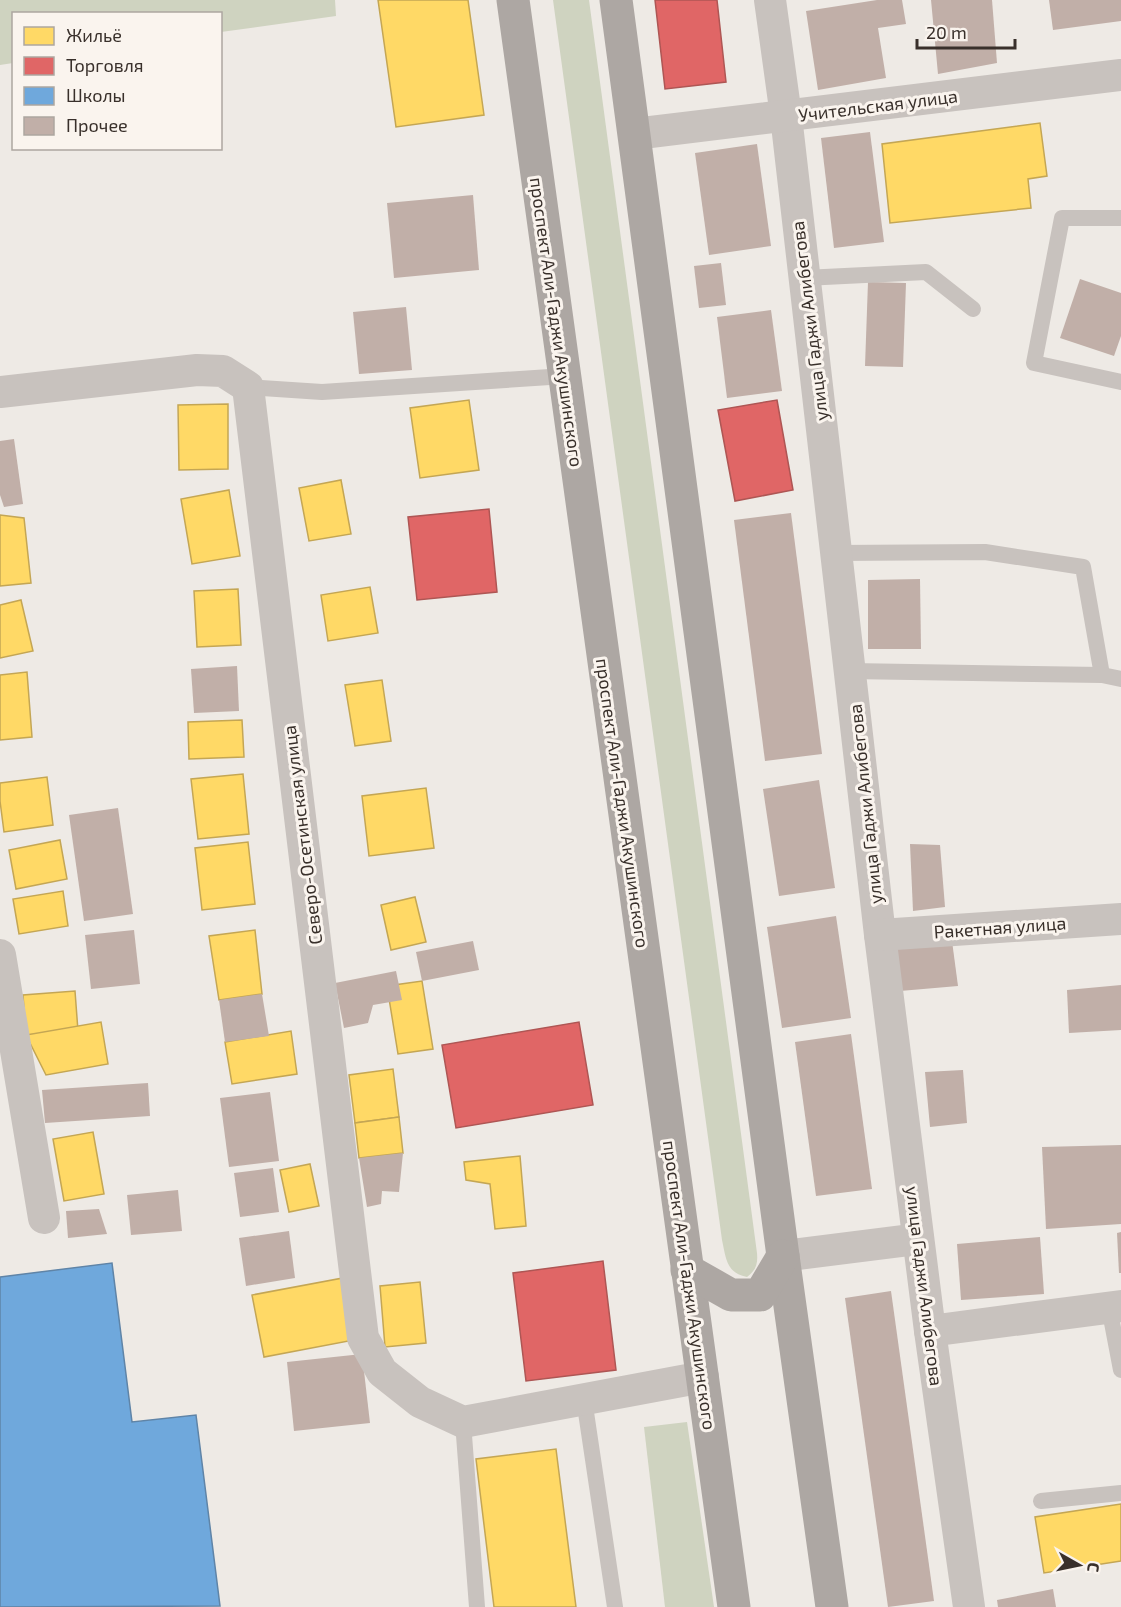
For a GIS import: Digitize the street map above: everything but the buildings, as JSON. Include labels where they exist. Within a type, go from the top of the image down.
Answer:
[{"type":"main road","name":"проспект Али-Гаджи Акушинского","points":[[513,0],[734,1607]]},
{"type":"main road","points":[[616,0],[783,1256],[832,1607]]},
{"type":"main road","points":[[687,1270],[731,1295],[760,1295],[783,1256]]},
{"type":"street","name":"улица Гаджи Алибегова","points":[[770,0],[786,116],[880,935],[930,1330],[969,1607]]},
{"type":"street","name":"Учительская улица","points":[[634,134],[1121,75]]},
{"type":"street","points":[[0,392],[197,370],[223,371],[248,387]]},
{"type":"street","name":"Северо-Осетинская улица","points":[[248,387],[363,1338],[382,1372],[420,1402],[463,1422]]},
{"type":"street","name":"Ракетная улица","points":[[880,935],[1121,919]]},
{"type":"street","points":[[0,955],[45,1218]]},
{"type":"street","points":[[783,1256],[918,1239]]},
{"type":"street","points":[[930,1330],[1115,1307]]},
{"type":"street","points":[[463,1422],[703,1377]]},
{"type":"lane","points":[[1121,218],[1062,218],[1034,363],[1121,382]]},
{"type":"lane","points":[[804,278],[926,272],[973,309]]},
{"type":"lane","points":[[248,387],[322,392],[565,376]]},
{"type":"lane","points":[[836,553],[985,552],[1083,567],[1102,675]]},
{"type":"lane","points":[[850,671],[1102,675],[1121,679]]},
{"type":"lane","points":[[1115,1307],[1121,1370]]},
{"type":"lane","points":[[584,1399],[615,1607]]},
{"type":"lane","points":[[463,1422],[477,1607]]},
{"type":"lane","points":[[1041,1501],[1121,1493]]},
{"type":"green space","points":[[0,0],[335,0],[336,16],[222,32],[222,12],[12,12],[12,63],[0,65]]},
{"type":"green space","points":[[553,0],[589,0],[757,1253],[756,1266],[747,1277],[735,1272],[728,1264],[722,1240]]},
{"type":"green space","points":[[687,1422],[714,1607],[665,1607],[644,1427]]}]
